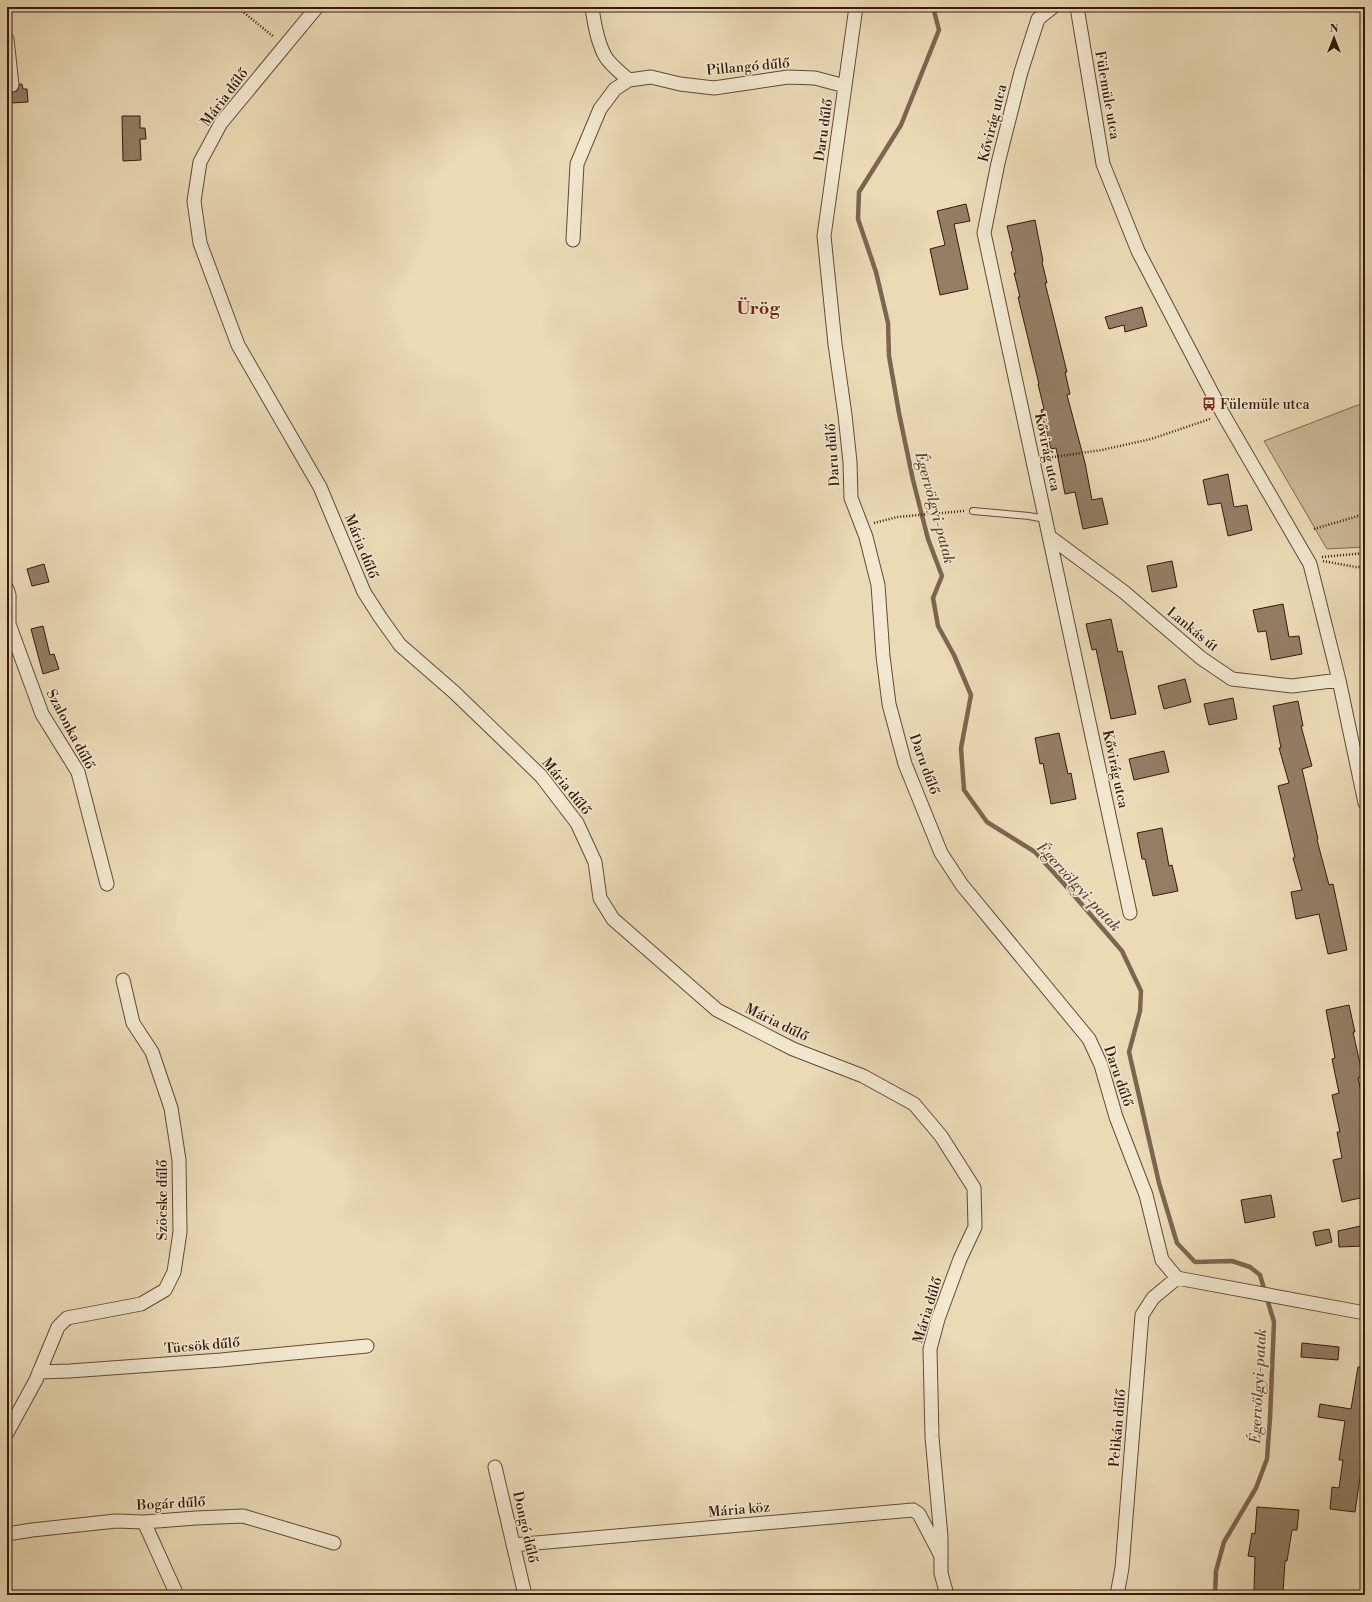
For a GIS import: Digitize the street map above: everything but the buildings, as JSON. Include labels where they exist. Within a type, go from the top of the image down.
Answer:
[{"type":"street","name":"Mária dűlő","points":[[317,7],[221,123],[200,162],[194,201],[200,243],[238,345],[320,487],[364,592],[400,645],[454,692],[541,776],[577,823],[595,862],[600,898],[613,919],[717,1010],[794,1049],[863,1076],[914,1104],[941,1136],[974,1188],[975,1227],[960,1259],[938,1319],[930,1348],[932,1437],[941,1537],[941,1573],[947,1595]]},
{"type":"street","points":[[592,7],[595,28],[605,56],[618,71],[629,80]]},
{"type":"street","name":"Daru dűlő","points":[[856,7],[824,236],[835,344],[850,462],[851,498],[866,537],[878,585],[883,656],[889,704],[905,764],[941,853],[962,885],[1089,1039],[1101,1065],[1116,1117],[1146,1195],[1162,1260],[1177,1278]]},
{"type":"street","name":"Kővirág utca","points":[[1053,7],[1038,19],[1021,72],[998,163],[984,233],[1130,912]]},
{"type":"street","name":"Fülemüle utca","points":[[1077,7],[1103,164],[1138,251],[1223,414],[1310,558],[1310,564],[1365,799]]},
{"type":"street","points":[[7,39],[12,84]]},
{"type":"street","name":"Pillangó dűlő","points":[[573,240],[577,164],[600,109],[615,89],[629,80],[651,77],[680,84],[714,88],[788,77],[815,78],[845,86]]},
{"type":"street","name":"Lankás út","points":[[1050,537],[1124,592],[1201,658],[1232,679],[1292,686],[1338,680]]},
{"type":"street","name":"Szalonka dűlő","points":[[7,589],[9,594],[8,627],[42,714],[78,772],[107,884]]},
{"type":"street","name":"Szöcske dűlő","points":[[7,1433],[39,1372],[58,1327],[67,1318],[141,1304],[165,1290],[174,1272],[180,1232],[179,1160],[171,1108],[152,1052],[133,1023],[123,980]]},
{"type":"street","points":[[1177,1278],[1365,1313]]},
{"type":"street","name":"Pelikán dűlő","points":[[1117,1595],[1122,1568],[1142,1315],[1153,1298],[1177,1278]]},
{"type":"street","name":"Tücsök dűlő","points":[[39,1372],[221,1360],[367,1346]]},
{"type":"street","name":"Dongó dűlő","points":[[495,1467],[525,1595]]},
{"type":"street","name":"Mária köz","points":[[513,1545],[913,1510],[919,1514],[941,1556]]},
{"type":"street","name":"Bogár dűlő","points":[[7,1534],[116,1521],[144,1522],[243,1516],[334,1543]]},
{"type":"street","points":[[144,1522],[177,1595]]},
{"type":"lane","points":[[973,511],[1022,515],[1046,519]]},
{"type":"path","points":[[237,7],[285,46]]},
{"type":"path","points":[[1034,460],[1102,450],[1151,439],[1223,414]]},
{"type":"path","points":[[879,521],[897,517],[973,511]]},
{"type":"path","points":[[1314,529],[1365,514]]},
{"type":"path","points":[[1310,558],[1365,553]]},
{"type":"path","points":[[1310,558],[1356,567],[1365,567]]},
{"type":"path","points":[[1363,1595],[1365,1582]]},
{"type":"shaded area","points":[[1365,404],[1365,547],[1327,549],[1264,441],[1358,405]]},
{"type":"waterway","name":"Égervölgyi-patak","points":[[933,7],[939,30],[901,125],[859,192],[858,219],[876,272],[888,323],[889,356],[913,480],[928,539],[942,576],[933,598],[938,626],[954,655],[971,695],[961,748],[964,790],[987,822],[1035,852],[1122,951],[1141,991],[1140,1011],[1129,1052],[1159,1183],[1177,1243],[1195,1262],[1232,1261],[1250,1267],[1260,1275],[1274,1322],[1267,1459],[1256,1488],[1224,1542],[1216,1571],[1215,1595]]},
{"type":"place","name":"Fülemüle utca","points":[[1209,404]]},
{"type":"district","name":"Ürög","points":[[758,308]]}]
